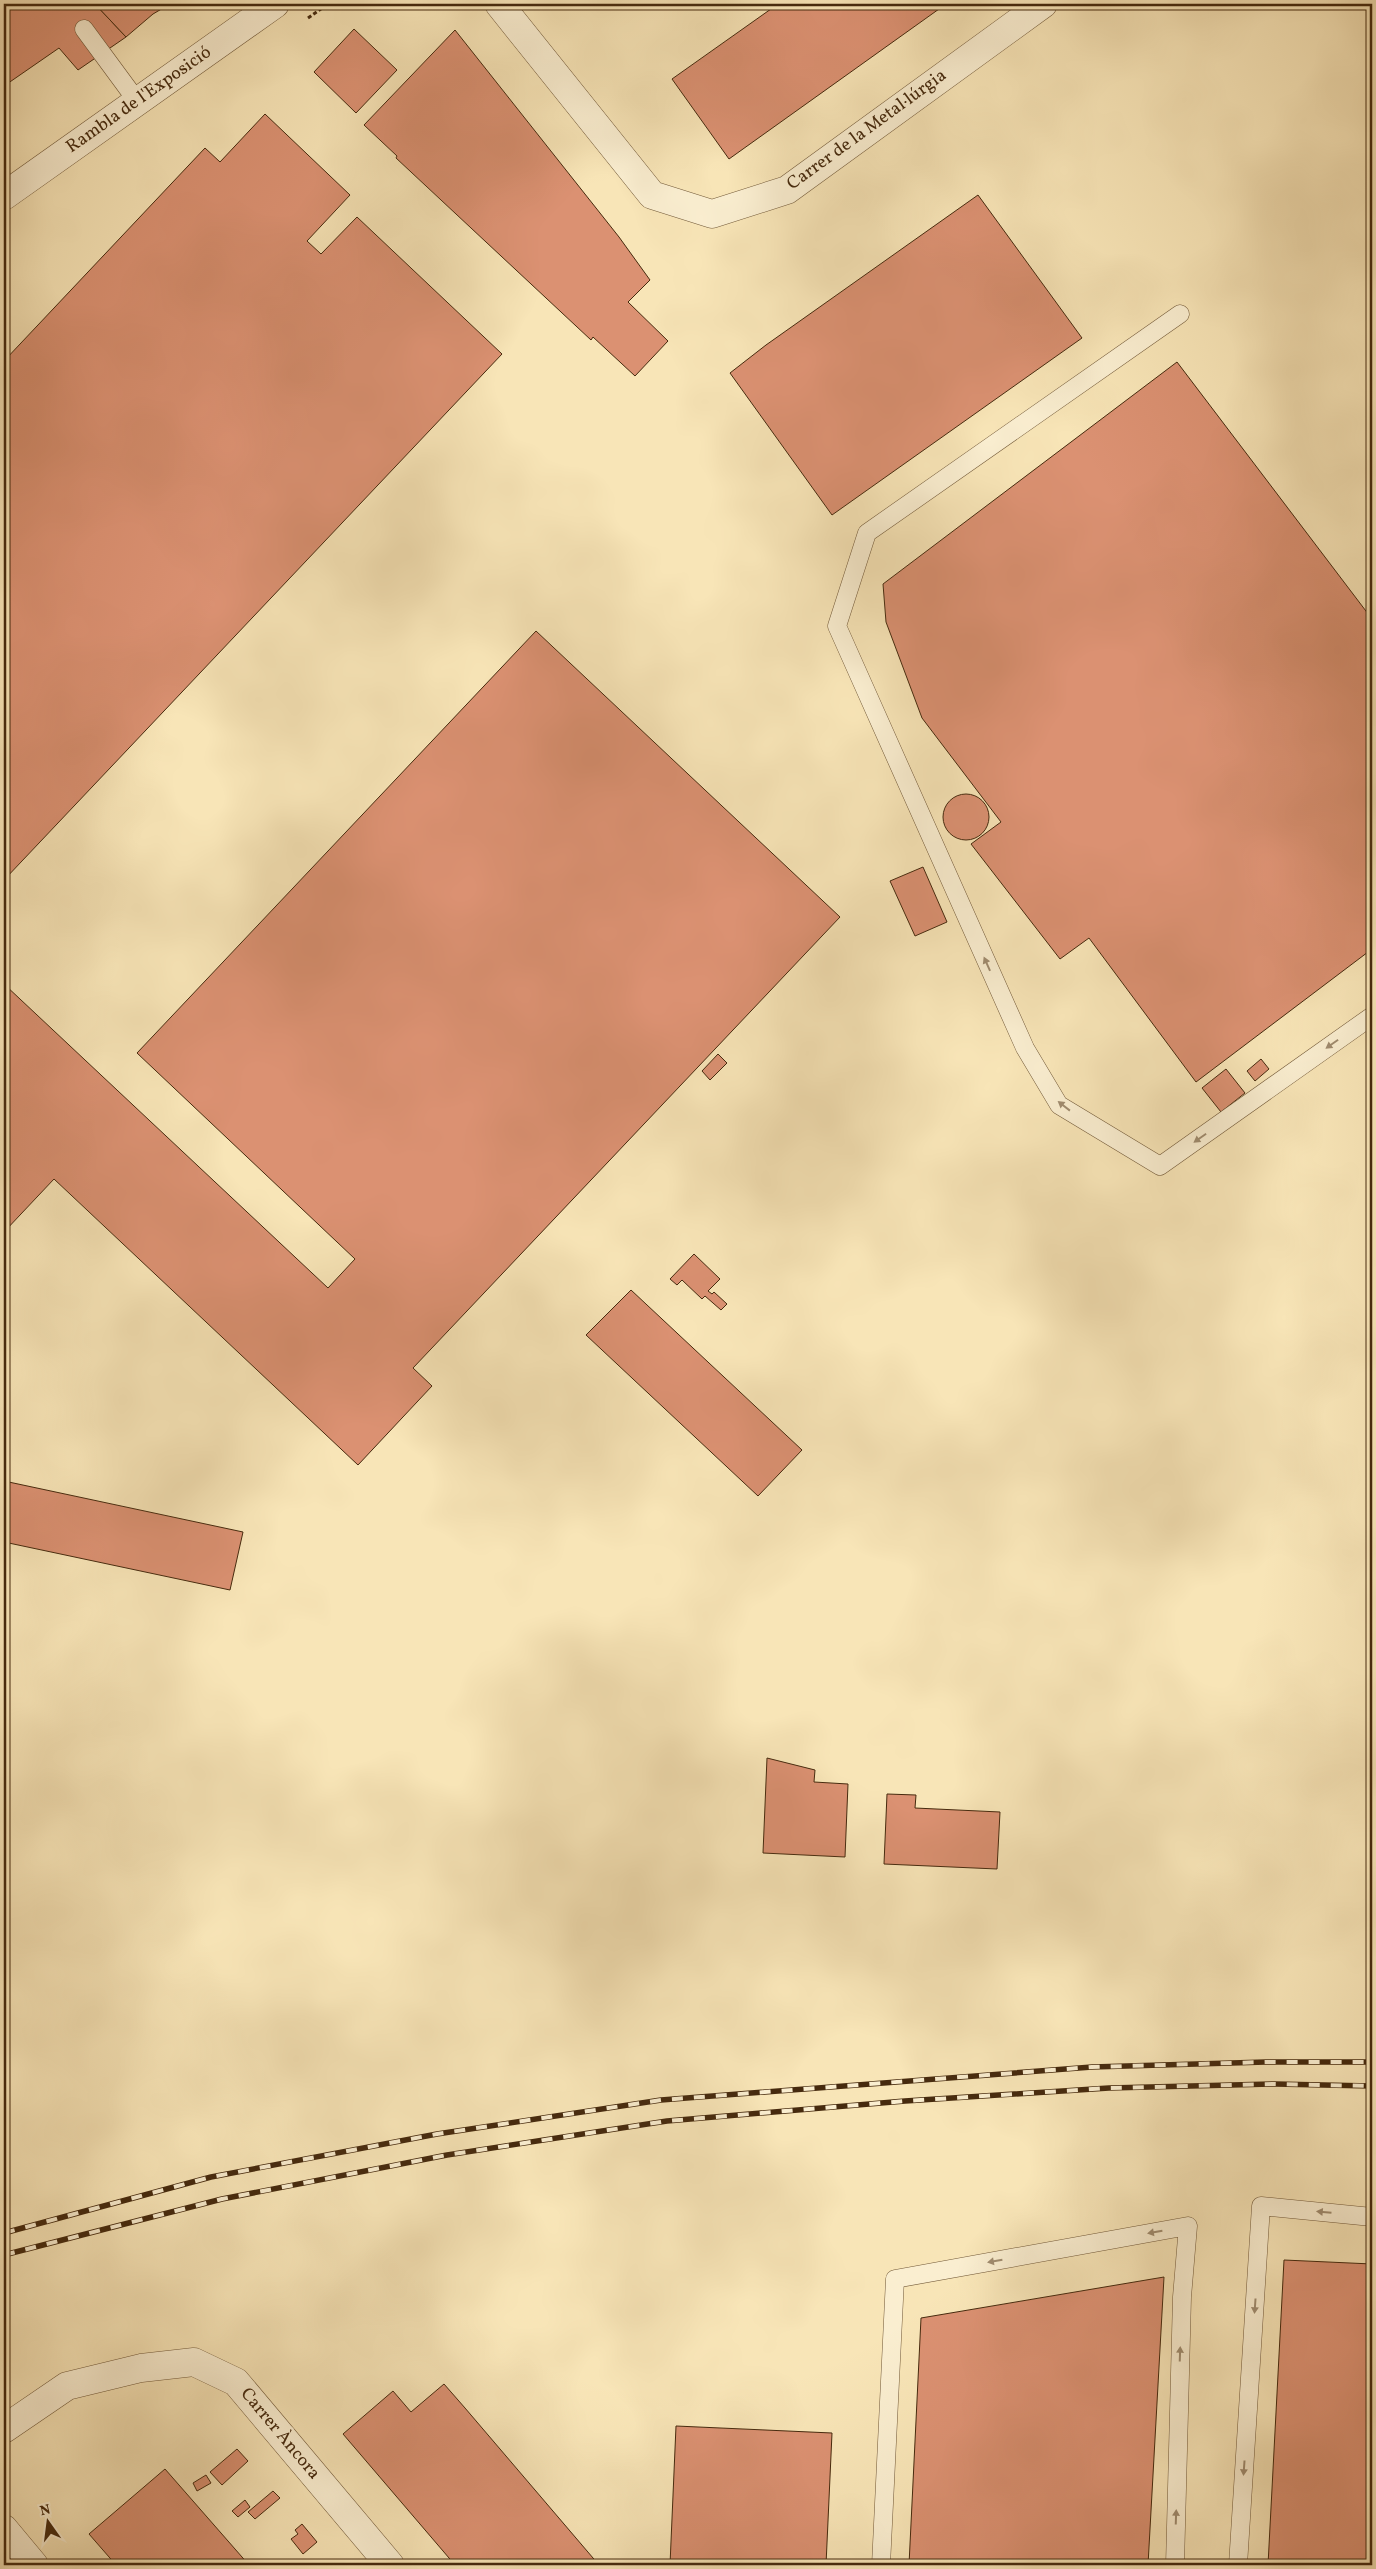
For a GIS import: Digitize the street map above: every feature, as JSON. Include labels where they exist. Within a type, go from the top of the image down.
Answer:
[{"type":"street","name":"Rambla de l'Exposició","points":[[4,196],[275,4]]},
{"type":"street","name":"Carrer de la Metal·lúrgia","points":[[499,4],[652,195],[712,214],[787,190],[1043,4]]},
{"type":"street","name":"Carrer Àncora","points":[[4,2429],[66,2386],[141,2368],[194,2362],[236,2382],[390,2565]]},
{"type":"street","points":[[4,2529],[34,2565]]},
{"type":"lane","points":[[84,29],[137,101]]},
{"type":"lane","points":[[1180,314],[868,533],[837,626],[1025,1048],[1059,1105],[1160,1166],[1372,1016]]},
{"type":"lane","points":[[1238,2565],[1261,2206],[1372,2216]]},
{"type":"lane","points":[[881,2565],[895,2279],[1188,2226],[1182,2297],[1174,2565]]},
{"type":"building","points":[[4,4],[95,4],[126,37],[78,70],[59,48],[4,86]]},
{"type":"building","points":[[95,4],[170,4],[153,14],[126,37]]},
{"type":"building","points":[[778,4],[946,4],[729,159],[672,79]]},
{"type":"building","points":[[354,29],[397,70],[356,113],[314,72]]},
{"type":"building","points":[[455,30],[619,237],[650,280],[628,302],[668,341],[635,376],[593,337],[591,340],[396,158],[397,156],[364,125]]},
{"type":"building","points":[[265,114],[350,195],[307,241],[321,254],[357,217],[502,354],[4,880],[4,361],[205,148],[220,162]]},
{"type":"building","points":[[978,195],[1082,338],[832,515],[730,373],[766,345]]},
{"type":"building","points":[[1177,362],[1372,619],[1372,949],[1196,1082],[1089,938],[1060,959],[971,844],[1001,822],[922,718],[886,622],[883,584]]},
{"type":"building","points":[[536,631],[840,917],[413,1368],[432,1386],[358,1465],[54,1179],[4,1232],[4,984],[328,1288],[355,1259],[137,1053]]},
{"type":"building","points":[[966,794],[979,798],[985,804],[989,817],[985,830],[979,836],[966,840],[953,836],[947,830],[943,817],[947,804],[953,798]]},
{"type":"building","points":[[923,867],[947,922],[915,936],[890,881]]},
{"type":"building","points":[[718,1054],[727,1063],[710,1080],[702,1071]]},
{"type":"building","points":[[1261,1059],[1269,1069],[1255,1081],[1247,1071]]},
{"type":"building","points":[[1226,1069],[1245,1093],[1221,1112],[1202,1088]]},
{"type":"building","points":[[694,1254],[720,1279],[708,1291],[712,1294],[714,1292],[727,1304],[721,1310],[705,1296],[702,1299],[682,1280],[677,1285],[670,1279]]},
{"type":"building","points":[[631,1290],[802,1450],[758,1496],[586,1335]]},
{"type":"building","points":[[4,1481],[243,1532],[230,1590],[4,1542]]},
{"type":"building","points":[[767,1758],[815,1770],[814,1782],[848,1784],[845,1857],[763,1853]]},
{"type":"building","points":[[887,1794],[916,1795],[915,1808],[1000,1812],[997,1869],[884,1864]]},
{"type":"building","points":[[1284,2260],[1372,2264],[1372,2565],[1268,2565]]},
{"type":"building","points":[[1164,2277],[1148,2565],[909,2565],[921,2318]]},
{"type":"building","points":[[444,2384],[599,2565],[455,2565],[343,2434],[393,2391],[411,2412]]},
{"type":"building","points":[[676,2426],[832,2433],[826,2565],[670,2565]]},
{"type":"building","points":[[237,2449],[248,2461],[222,2485],[210,2472]]},
{"type":"building","points":[[165,2469],[249,2565],[116,2565],[89,2534]]},
{"type":"building","points":[[206,2475],[211,2483],[197,2491],[193,2483]]},
{"type":"building","points":[[273,2491],[280,2498],[255,2519],[248,2512]]},
{"type":"building","points":[[245,2500],[250,2507],[238,2517],[232,2511]]},
{"type":"building","points":[[302,2524],[317,2542],[303,2554],[291,2539],[298,2534],[295,2530]]},
{"type":"railway","points":[[4,2233],[211,2177],[437,2134],[661,2100],[1092,2067],[1266,2062],[1372,2062]]},
{"type":"railway","points":[[4,2255],[222,2199],[447,2155],[667,2121],[905,2101],[1109,2088],[1275,2084],[1372,2086]]}]
